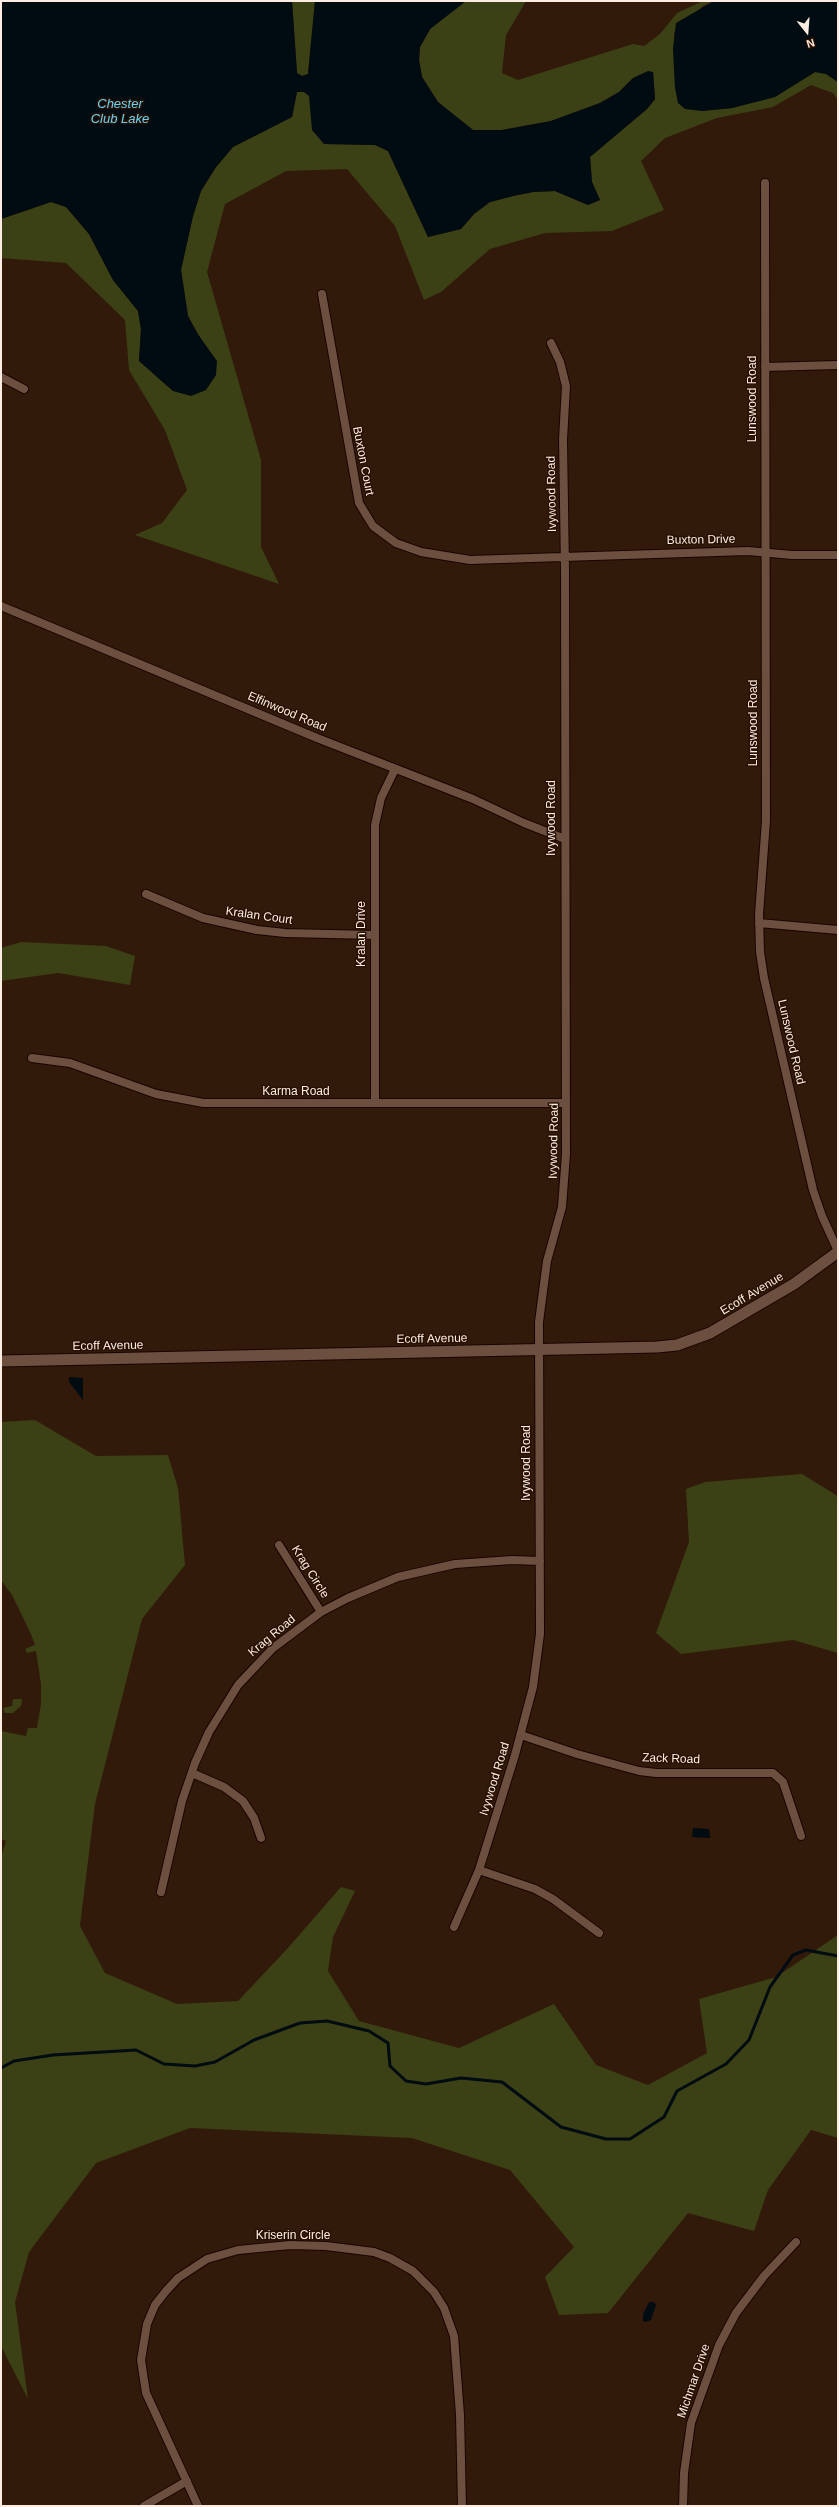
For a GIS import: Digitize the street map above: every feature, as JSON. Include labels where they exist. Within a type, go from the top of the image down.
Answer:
[{"type":"street","name":"Lunswood Road","points":[[765,183],[766,821],[759,923],[764,978],[812,1183],[822,1216],[838,1251]]},
{"type":"street","name":"Buxton Court","points":[[322,294],[355,490],[358,503],[372,526],[396,543],[448,558],[470,560],[565,556]]},
{"type":"street","name":"Ivywood Road","points":[[454,1927],[479,1870],[521,1735],[533,1687],[538,1658],[540,1561],[538,1350],[542,1292],[562,1207],[565,1184],[566,1103],[565,556],[563,440],[566,386],[560,362],[551,343]]},
{"type":"street","points":[[765,367],[838,365]]},
{"type":"street","points":[[1,377],[24,389]]},
{"type":"street","name":"Buxton Drive","points":[[565,556],[765,552],[838,555]]},
{"type":"street","name":"Elfinwood Road","points":[[1,606],[395,769],[473,799],[524,823],[565,839]]},
{"type":"street","name":"Kralan Drive","points":[[375,1103],[375,825],[381,798],[395,769]]},
{"type":"street","name":"Kralan Court","points":[[146,894],[196,916],[244,928],[285,933],[374,935]]},
{"type":"street","points":[[759,923],[838,930]]},
{"type":"street","name":"Karma Road","points":[[32,1058],[70,1063],[156,1094],[203,1103],[566,1103]]},
{"type":"street","name":"Ecoff Avenue","points":[[1,1361],[657,1347],[692,1341],[710,1334],[753,1310],[838,1251]]},
{"type":"street","name":"Krag Circle","points":[[279,1545],[321,1612]]},
{"type":"street","name":"Krag Road","points":[[161,1892],[192,1773],[209,1732],[238,1685],[272,1648],[321,1612],[370,1588],[426,1569],[480,1561],[540,1561]]},
{"type":"street","name":"Zack Road","points":[[521,1735],[588,1758],[639,1771],[656,1773],[773,1773],[783,1782],[801,1836]]},
{"type":"street","points":[[192,1773],[224,1787],[243,1801],[254,1818],[261,1838]]},
{"type":"street","points":[[479,1870],[535,1889],[553,1899],[599,1933]]},
{"type":"street","name":"Michmar Drive","points":[[683,2506],[684,2473],[692,2423],[714,2355],[736,2313],[764,2276],[796,2242]]},
{"type":"street","name":"Kriserin Circle","points":[[198,2506],[152,2409],[142,2377],[142,2347],[147,2324],[155,2305],[166,2291],[192,2268],[213,2257],[238,2250],[290,2246],[361,2249],[390,2258],[421,2277],[434,2292],[449,2320],[454,2336],[462,2506]]},
{"type":"street","points":[[144,2506],[187,2481]]},
{"type":"green space","points":[[292,1],[315,1],[308,74],[302,76],[297,73]]},
{"type":"green space","points":[[466,1],[526,1],[506,35],[502,73],[518,80],[633,44],[644,46],[660,34],[677,13],[703,1],[714,1],[703,6],[674,32],[675,88],[702,111],[732,108],[775,97],[815,72],[826,74],[838,82],[838,100],[833,93],[811,85],[773,107],[717,118],[665,138],[641,161],[664,210],[612,231],[545,233],[490,249],[441,292],[424,300],[395,226],[347,169],[286,171],[225,204],[207,272],[261,460],[261,547],[279,584],[135,535],[162,523],[187,490],[165,430],[129,370],[125,320],[66,263],[1,258],[1,219],[51,202],[66,207],[89,234],[113,280],[138,311],[141,329],[139,361],[173,391],[205,346],[188,316],[181,270],[193,216],[201,191],[216,167],[233,147],[292,117],[297,92],[304,92],[310,96],[311,108],[324,144],[375,145],[388,151],[428,237],[461,229],[474,214],[490,202],[513,196],[533,192],[555,191],[588,205],[600,200],[592,182],[590,157],[647,109],[655,99],[653,72],[633,78],[619,92],[600,103],[551,121],[502,130],[473,130],[438,102],[422,77],[419,60],[420,47],[430,29]]},
{"type":"green space","points":[[21,942],[106,946],[135,956],[130,985],[58,973],[1,981],[1,948]]},
{"type":"green space","points":[[35,1420],[96,1456],[168,1455],[178,1488],[185,1565],[142,1619],[95,1804],[80,1926],[105,1973],[177,2004],[238,2001],[287,1949],[341,1887],[355,1891],[333,1937],[328,1971],[359,2021],[459,2048],[554,2004],[596,2065],[648,2085],[707,2053],[699,1999],[776,1977],[838,1935],[838,2138],[811,2130],[768,2190],[754,2231],[688,2213],[608,2313],[559,2315],[545,2277],[574,2247],[510,2170],[412,2138],[190,2128],[96,2163],[29,2252],[15,2302],[28,2399],[1,2346],[1,1857],[6,1841],[1,1839],[1,1731],[26,1736],[28,1728],[37,1728],[41,1704],[41,1684],[36,1651],[27,1653],[25,1649],[35,1645],[31,1634],[12,1595],[1,1580],[1,1422]]},
{"type":"green space","points":[[802,1474],[836,1495],[838,1500],[838,1653],[793,1640],[681,1654],[656,1633],[689,1542],[686,1489],[705,1482]]},
{"type":"green space","points":[[13,1699],[22,1699],[21,1706],[13,1713],[5,1713],[3,1708],[12,1706]]},
{"type":"water","name":"Chester Club Lake","points":[[1,1],[292,1],[297,73],[302,76],[308,74],[315,1],[466,1],[430,29],[420,47],[419,60],[422,77],[438,102],[473,130],[502,130],[551,121],[600,103],[619,92],[633,78],[648,71],[653,72],[655,99],[647,109],[590,157],[592,182],[600,200],[588,205],[555,191],[533,192],[513,196],[490,202],[474,214],[461,229],[428,237],[388,151],[375,145],[324,144],[312,130],[309,96],[304,92],[297,92],[292,117],[233,147],[216,167],[201,191],[193,216],[181,270],[188,316],[197,333],[217,361],[216,375],[206,390],[191,396],[173,391],[139,361],[141,329],[138,311],[113,280],[89,234],[66,207],[51,202],[1,219]]},
{"type":"water","points":[[714,1],[838,1],[838,82],[826,74],[815,72],[775,97],[732,108],[702,111],[685,109],[678,103],[675,88],[673,49],[676,23]]},
{"type":"water","points":[[69,1377],[83,1378],[83,1400],[69,1382]]},
{"type":"water","points":[[693,1828],[709,1829],[710,1838],[692,1837]]},
{"type":"water","points":[[649,2302],[654,2302],[656,2305],[651,2320],[646,2322],[643,2321],[643,2314]]},
{"type":"waterway","points":[[1,2068],[14,2061],[53,2055],[136,2050],[164,2064],[195,2066],[215,2062],[254,2040],[300,2023],[327,2021],[369,2031],[388,2043],[390,2066],[406,2081],[426,2084],[461,2078],[502,2082],[561,2127],[606,2139],[630,2139],[664,2117],[677,2091],[726,2064],[749,2040],[770,1987],[793,1955],[806,1950],[838,1956]]}]
